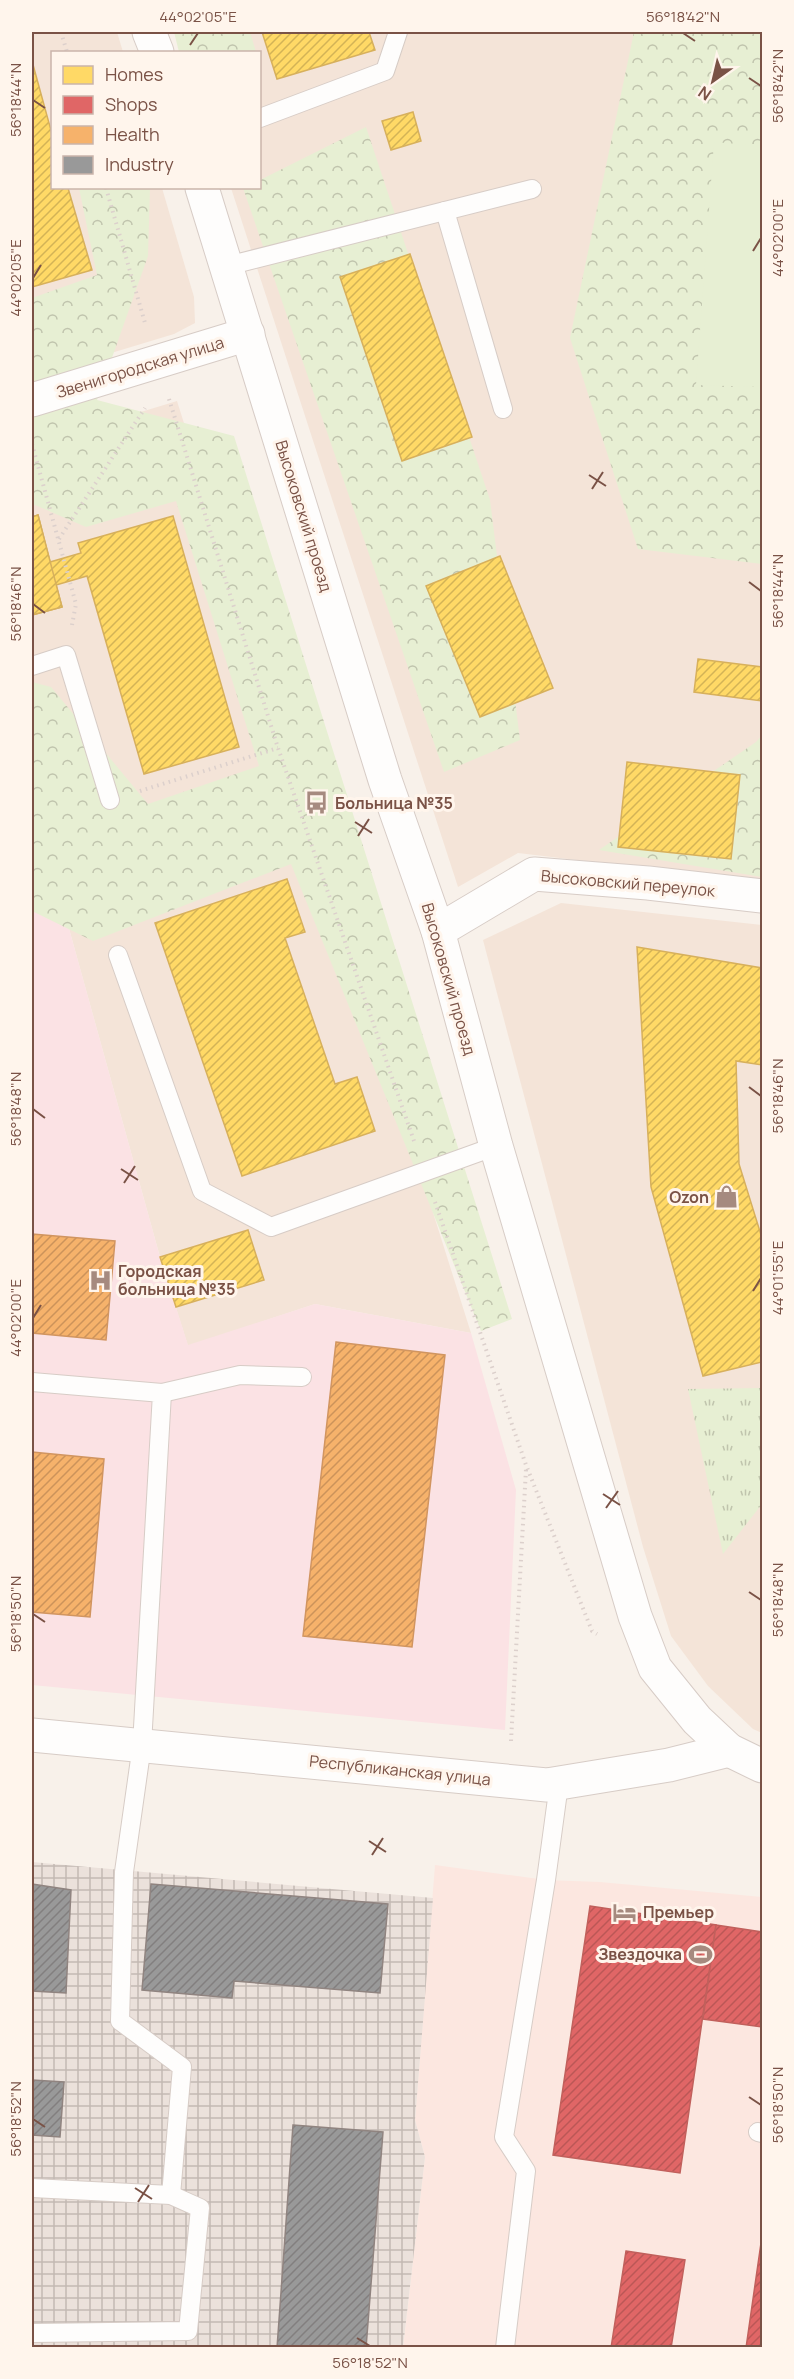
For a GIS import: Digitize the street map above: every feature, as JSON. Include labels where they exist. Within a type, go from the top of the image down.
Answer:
[{"type":"street","points":[[150,32],[157,51]]},
{"type":"street","name":"Высоковский проезд","points":[[202,189],[385,780],[438,931],[496,1146],[634,1617],[655,1668],[697,1720],[729,1750]]},
{"type":"street","name":"Звенигородская улица","points":[[32,400],[160,371],[248,334]]},
{"type":"street","name":"Высоковский переулок","points":[[438,931],[534,874],[648,883],[762,896]]},
{"type":"street","name":"Республиканская улица","points":[[32,1735],[547,1785],[669,1765],[729,1750]]},
{"type":"street","points":[[729,1750],[762,1766]]},
{"type":"lane","points":[[261,118],[385,71],[398,32]]},
{"type":"lane","points":[[226,266],[532,189]]},
{"type":"lane","points":[[445,211],[503,409]]},
{"type":"lane","points":[[32,666],[66,655],[110,800]]},
{"type":"lane","points":[[118,955],[202,1191],[272,1227],[496,1146]]},
{"type":"lane","points":[[32,1382],[162,1393],[240,1375],[302,1377]]},
{"type":"lane","points":[[162,1393],[142,1745],[124,1872],[120,2021],[182,2067],[171,2195]]},
{"type":"lane","points":[[505,2348],[526,2170],[504,2138],[560,1784]]},
{"type":"lane","points":[[32,2188],[171,2195],[200,2208],[188,2331],[32,2333]]},
{"type":"path","points":[[61,32],[67,51]]},
{"type":"path","points":[[106,189],[160,371],[278,748],[526,1465],[592,1631],[601,1636]]},
{"type":"path","points":[[58,540],[160,371]]},
{"type":"path","points":[[32,444],[76,604],[66,655]]},
{"type":"path","points":[[110,800],[278,748]]},
{"type":"path","points":[[511,1742],[526,1465]]},
{"type":"shaded area","points":[[32,32],[117,32],[123,51],[51,51],[51,189],[162,189],[194,297],[195,323],[174,334],[32,377]]},
{"type":"shaded area","points":[[180,32],[762,32],[762,882],[518,853],[458,887],[231,189],[261,189],[261,51],[187,51]]},
{"type":"shaded area","points":[[177,401],[471,1333],[315,1304],[188,1346],[160,1257],[32,795],[32,445]]},
{"type":"shaded area","name":"Городская больница №35","points":[[32,795],[160,1257],[188,1345],[315,1304],[471,1333],[516,1490],[505,1730],[32,1685]]},
{"type":"shaded area","points":[[561,903],[762,925],[762,1733],[753,1729],[708,1686],[671,1636],[643,1547],[483,940]]},
{"type":"shaded area","points":[[32,1862],[433,1898],[415,2120],[425,2157],[403,2347],[32,2348]]},
{"type":"shaded area","points":[[435,1865],[546,1880],[600,1882],[762,1897],[762,2347],[403,2348],[425,2157],[415,2120]]},
{"type":"green space","points":[[174,32],[250,32],[256,51],[179,51]]},
{"type":"green space","points":[[634,32],[758,32],[762,35],[762,564],[638,549],[570,338]]},
{"type":"green space","points":[[366,127],[490,500],[520,740],[444,772],[243,189],[261,189],[261,180]]},
{"type":"green space","points":[[714,142],[762,146],[762,387],[696,385]]},
{"type":"green space","points":[[79,189],[150,189],[148,256],[97,400],[234,436],[512,1319],[481,1331],[291,864],[93,941],[32,911],[32,682],[51,687],[148,804],[259,766],[176,501],[86,527],[35,505],[32,506],[32,298],[97,275]]},
{"type":"green space","points":[[762,735],[762,877],[599,850],[756,742]]},
{"type":"green space","points":[[762,1388],[762,1504],[723,1554],[688,1389]]},
{"type":"building: Homes","points":[[262,32],[369,32],[375,50],[277,79]]},
{"type":"building: Homes","points":[[32,61],[51,130],[51,189],[68,189],[92,270],[32,287]]},
{"type":"building: Homes","points":[[413,112],[421,141],[391,150],[382,121]]},
{"type":"building: Homes","points":[[410,254],[472,437],[402,461],[340,277]]},
{"type":"building: Homes","points":[[38,515],[50,562],[81,553],[78,543],[173,516],[239,747],[144,774],[87,576],[56,585],[62,607],[32,615],[32,517]]},
{"type":"building: Homes","points":[[38,515],[62,607],[32,615],[32,517]]},
{"type":"building: Homes","points":[[500,556],[553,688],[480,717],[426,586]]},
{"type":"building: Homes","points":[[698,659],[762,667],[762,701],[694,692]]},
{"type":"building: Homes","points":[[627,762],[740,775],[731,859],[618,847]]},
{"type":"building: Homes","points":[[287,879],[305,932],[285,938],[335,1084],[357,1077],[375,1131],[242,1176],[155,923]]},
{"type":"building: Homes","points":[[637,947],[762,968],[762,1065],[736,1061],[739,1164],[762,1238],[762,1362],[703,1376],[651,1187]]},
{"type":"building: Homes","points":[[248,1230],[264,1280],[176,1307],[160,1257]]},
{"type":"building: Shops","points":[[590,1906],[716,1925],[680,2173],[553,2155]]},
{"type":"building: Shops","points":[[716,1925],[762,1932],[762,2027],[703,2019]]},
{"type":"building: Shops","points":[[761,2243],[762,2348],[746,2348]]},
{"type":"building: Shops","points":[[626,2251],[685,2260],[671,2348],[611,2348]]},
{"type":"building: Health","points":[[32,1234],[115,1241],[106,1340],[32,1333]]},
{"type":"building: Health","points":[[336,1342],[445,1355],[412,1647],[303,1636]]},
{"type":"building: Health","points":[[32,1452],[104,1459],[90,1617],[32,1612]]},
{"type":"building: Industry","points":[[32,1884],[71,1890],[66,1993],[32,1991]]},
{"type":"building: Industry","points":[[151,1884],[388,1904],[380,1993],[234,1981],[232,1998],[142,1990]]},
{"type":"building: Industry","points":[[32,2080],[64,2082],[60,2137],[32,2135]]},
{"type":"building: Industry","points":[[293,2125],[383,2132],[366,2348],[277,2348]]},
{"type":"place","name":"Больница №35","points":[[317,803]]},
{"type":"place","name":"Ozon","points":[[727,1197]]},
{"type":"place","name":"Городская больница №35","points":[[100,1280]]},
{"type":"place","name":"Премьер","points":[[625,1912]]},
{"type":"place","name":"Звездочка","points":[[700,1954]]}]
